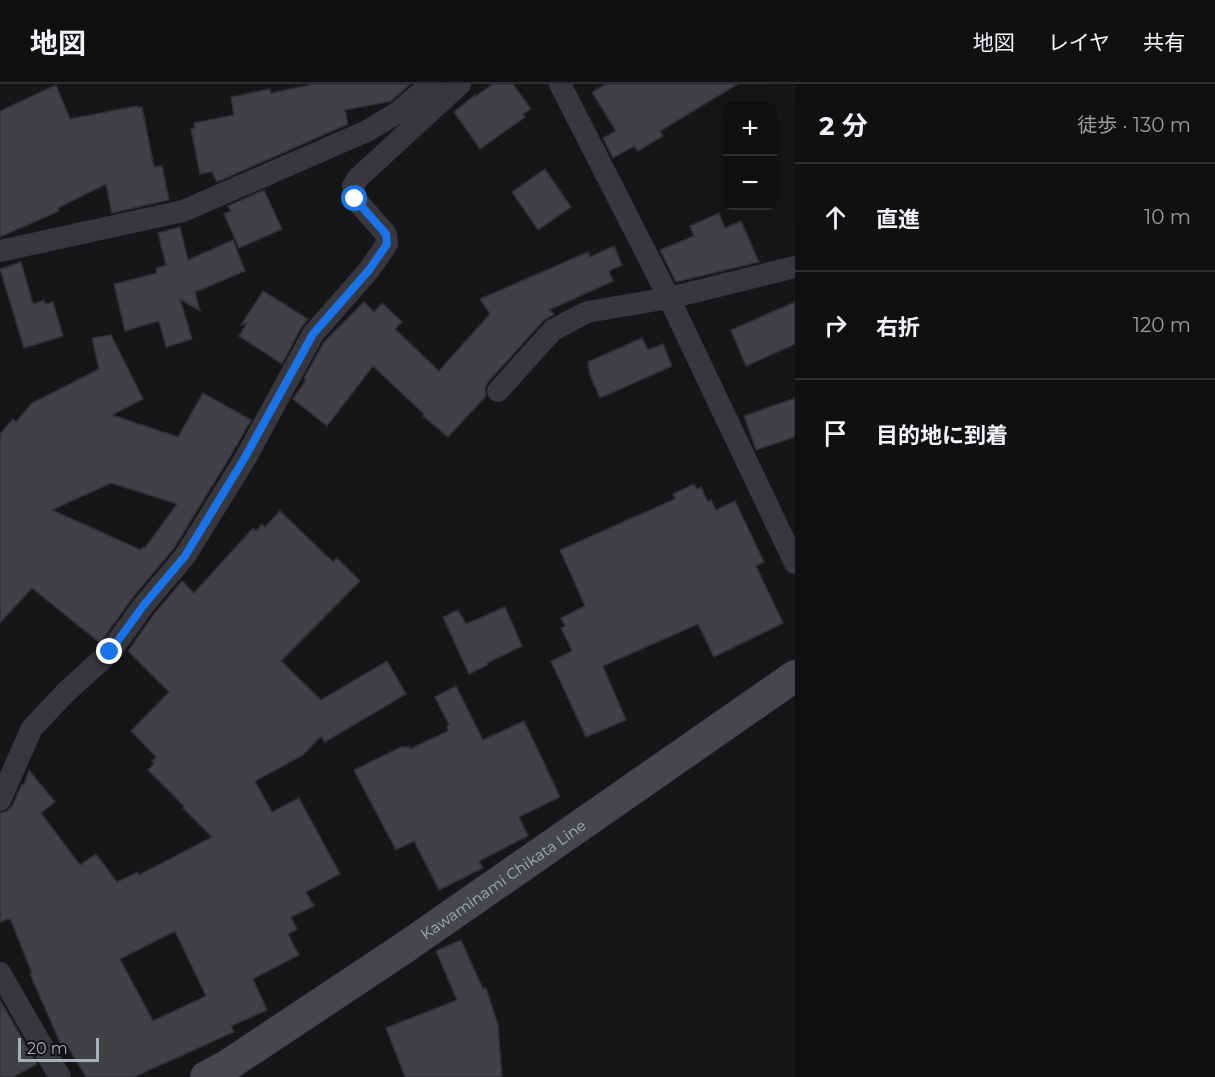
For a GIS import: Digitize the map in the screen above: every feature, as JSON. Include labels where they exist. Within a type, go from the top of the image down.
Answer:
[{"type":"main road","name":"Kawaminami Chikata Line","points":[[221,1074],[795,676]]},
{"type":"street","points":[[0,251],[183,211],[367,131],[397,113],[431,84]]},
{"type":"street","points":[[0,800],[32,728],[65,693],[110,652],[143,606],[185,556],[244,459],[313,334],[369,270],[387,244],[386,234],[355,199],[353,186],[358,178],[460,84]]},
{"type":"street","points":[[560,84],[669,298],[795,562]]},
{"type":"street","points":[[498,391],[554,330],[587,312],[669,298],[795,267]]},
{"type":"street","points":[[0,973],[60,1077]]},
{"type":"building","points":[[315,84],[410,84],[391,101],[345,110],[348,124],[217,182],[212,172],[200,174],[191,129],[195,128],[194,123],[234,115],[231,97],[270,89],[271,93]]},
{"type":"building","points":[[493,84],[513,84],[531,109],[523,114],[525,117],[480,149],[454,112]]},
{"type":"building","points":[[606,84],[738,84],[660,131],[663,136],[638,151],[634,146],[613,158],[603,138],[616,131],[592,92]]},
{"type":"building","points":[[56,85],[70,119],[142,107],[154,167],[162,166],[169,200],[112,213],[106,184],[58,208],[59,211],[0,237],[0,111]]},
{"type":"building","points":[[545,169],[571,207],[538,230],[512,192]]},
{"type":"building","points":[[264,190],[282,229],[239,248],[224,214],[231,211],[228,206]]},
{"type":"building","points":[[719,213],[725,228],[741,221],[759,262],[676,282],[660,250],[694,236],[690,226]]},
{"type":"building","points":[[180,227],[188,260],[233,240],[245,271],[195,292],[200,311],[180,299],[192,339],[166,347],[159,321],[125,331],[114,284],[157,273],[156,268],[166,265],[158,233]]},
{"type":"building","points":[[614,246],[622,265],[609,271],[613,281],[549,310],[554,314],[543,321],[488,382],[485,389],[486,396],[448,437],[423,416],[424,414],[373,366],[327,426],[293,399],[306,380],[304,378],[324,342],[364,302],[374,312],[382,303],[402,322],[395,329],[439,371],[490,314],[480,299],[588,252],[590,257]]},
{"type":"building","points":[[21,262],[33,304],[44,300],[45,304],[53,302],[63,336],[24,348],[0,269]]},
{"type":"building","points":[[263,291],[308,319],[282,364],[239,336],[247,323],[241,325]]},
{"type":"building","points":[[795,302],[795,344],[746,366],[731,330]]},
{"type":"building","points":[[111,335],[143,399],[112,415],[178,437],[203,393],[251,420],[174,548],[133,597],[100,643],[32,588],[0,623],[0,434],[13,419],[16,422],[32,403],[99,369],[92,338]],"holes":[[[111,483],[177,504],[145,548],[141,550],[52,510]]]},
{"type":"building","points":[[642,338],[648,350],[663,344],[672,366],[600,398],[590,375],[588,362]]},
{"type":"building","points":[[795,398],[795,437],[756,450],[744,416]]},
{"type":"building","points":[[694,484],[697,489],[701,487],[708,502],[711,500],[716,510],[735,501],[764,562],[756,566],[783,623],[714,657],[698,624],[603,666],[626,720],[586,737],[551,661],[572,651],[561,628],[565,626],[561,618],[585,606],[560,550],[675,499],[673,494]]},
{"type":"building","points":[[280,511],[333,562],[337,558],[360,581],[281,661],[321,700],[387,661],[406,694],[325,742],[321,736],[303,755],[255,781],[272,812],[299,798],[340,874],[306,892],[314,906],[291,917],[297,929],[288,934],[299,955],[253,979],[267,1010],[231,1026],[234,1032],[134,1077],[86,1077],[68,1047],[63,1049],[30,974],[32,973],[10,918],[0,922],[0,813],[12,806],[22,784],[24,785],[29,770],[55,802],[41,813],[80,865],[96,854],[117,882],[138,872],[139,875],[212,837],[148,770],[154,764],[152,761],[156,757],[131,731],[169,692],[128,651],[154,614],[182,581],[194,593],[253,528],[256,531],[262,524],[265,527]],"holes":[[[175,931],[206,996],[153,1021],[120,959]]]},
{"type":"building","points":[[505,607],[522,646],[469,674],[443,617],[458,610],[466,624]]},
{"type":"building","points":[[456,686],[483,740],[524,721],[560,797],[519,817],[528,836],[479,861],[483,868],[439,890],[414,841],[396,850],[354,770],[401,747],[410,749],[448,731],[447,726],[449,725],[435,697]]},
{"type":"building","points":[[461,940],[483,989],[486,988],[498,1025],[502,1077],[405,1077],[386,1028],[457,1000],[436,951]]},
{"type":"building","points":[[0,1000],[37,1064],[13,1077],[0,1077]]},
{"type":"route","points":[[110,652],[143,606],[185,556],[244,459],[313,334],[369,270],[387,244],[386,234],[355,199]]}]
